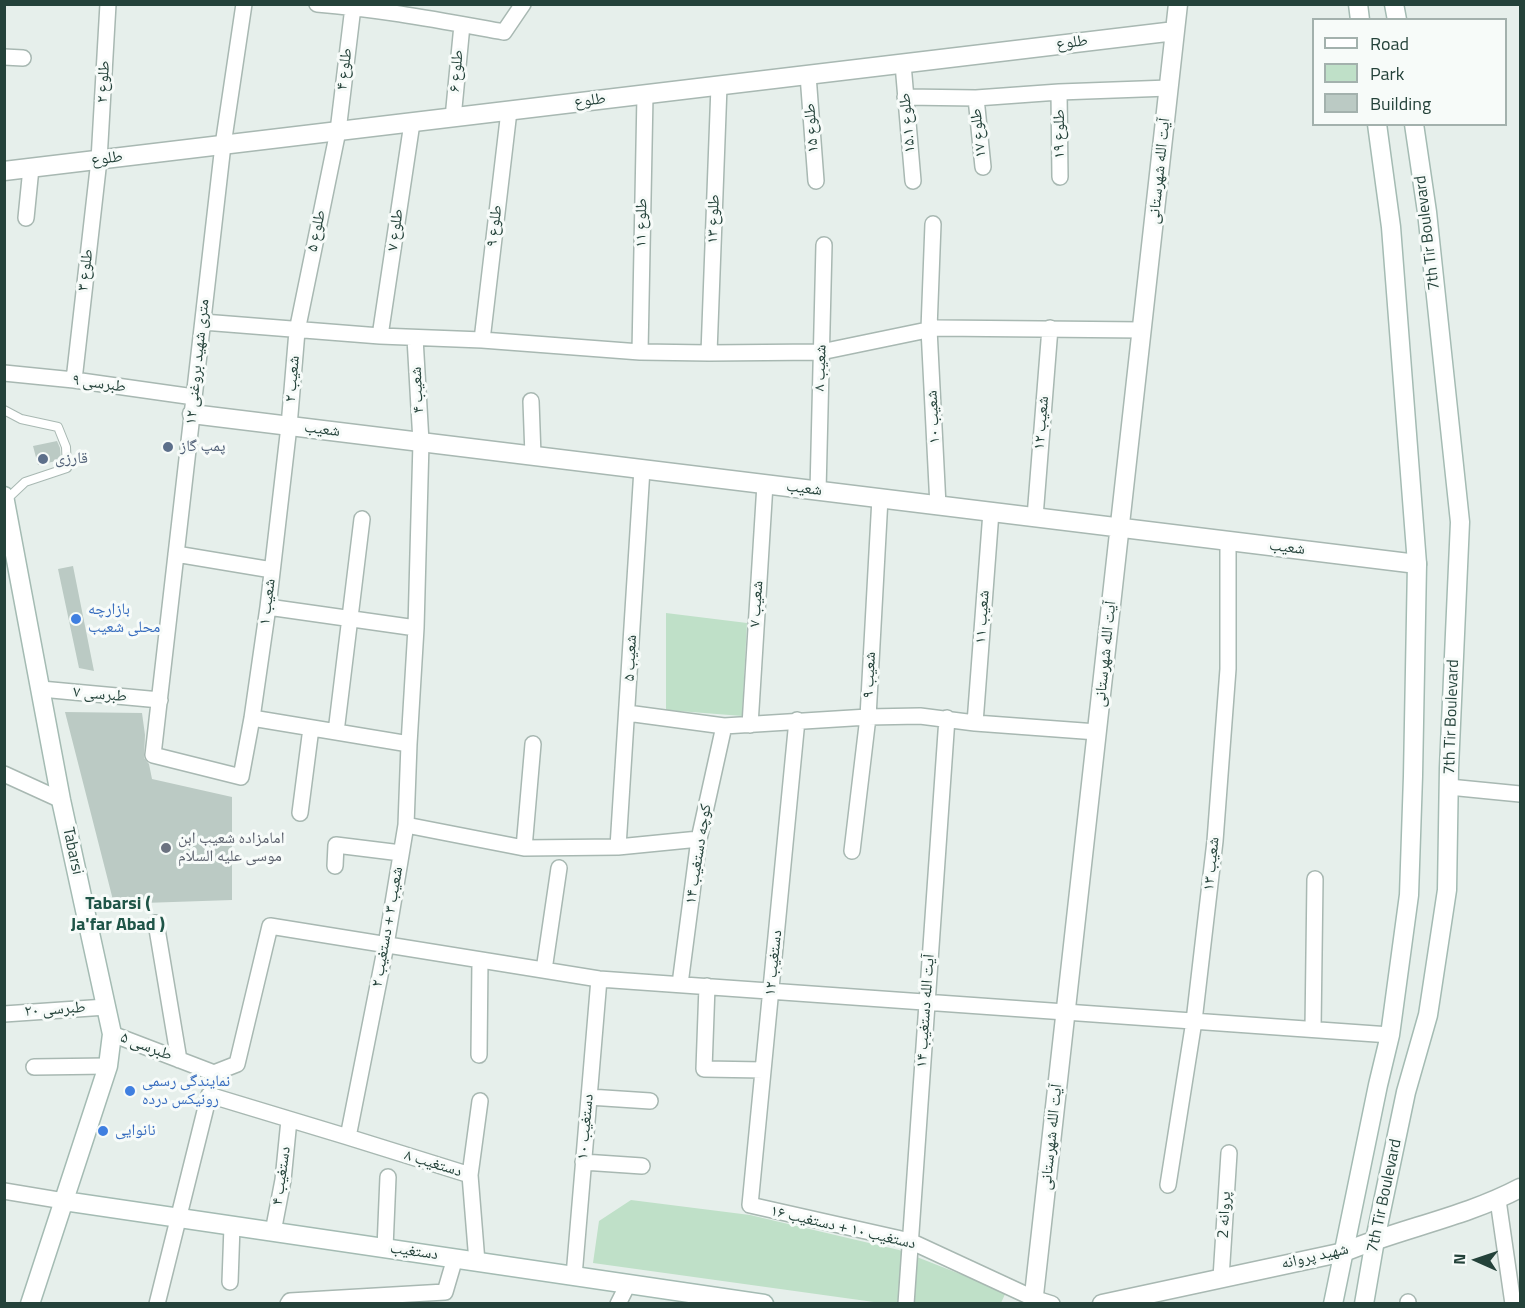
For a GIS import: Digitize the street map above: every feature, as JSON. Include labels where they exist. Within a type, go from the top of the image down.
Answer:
[{"type":"street","name":"طلوع ۲","points":[[99,160],[108,4]]},
{"type":"street","name":"۱۲ متری شهید بروغنی","points":[[241,777],[153,755],[223,145],[244,4]]},
{"type":"street","points":[[317,4],[413,10],[462,24],[504,32],[523,4]]},
{"type":"street","name":"آیت الله شهرستانی","points":[[1033,1301],[1178,4]]},
{"type":"street","name":"طلوع ۴","points":[[338,131],[353,7]]},
{"type":"street","name":"طلوع ۶","points":[[453,118],[462,24]]},
{"type":"street","name":"طلوع","points":[[4,171],[1175,31]]},
{"type":"street","points":[[4,57],[22,58]]},
{"type":"street","name":"طلوع ۱۵.۱","points":[[903,64],[913,181]]},
{"type":"street","name":"طلوع ۱۵","points":[[808,75],[816,181]]},
{"type":"street","name":"طلوع ۱۳","points":[[709,353],[719,86]]},
{"type":"street","points":[[905,97],[975,98],[1169,88]]},
{"type":"street","name":"طلوع ۱۹","points":[[1059,92],[1060,177]]},
{"type":"street","name":"طلوع ۱۱","points":[[640,352],[645,95]]},
{"type":"street","name":"طلوع ۱۷","points":[[975,98],[983,167]]},
{"type":"street","name":"طلوع ۹","points":[[482,340],[509,111]]},
{"type":"street","name":"طلوع ۷","points":[[380,336],[412,123]]},
{"type":"street","name":"7th Tir Boulevard","points":[[1333,1304],[1390,1035],[1408,895],[1413,776],[1417,564],[1391,227],[1377,126]]},
{"type":"street","name":"7th Tir Boulevard","points":[[1364,1304],[1406,1092],[1428,1015],[1447,890],[1449,787],[1461,522],[1427,212],[1414,126]]},
{"type":"street","name":"طلوع ۵","points":[[297,331],[338,131]]},
{"type":"street","name":"طلوع ۳","points":[[74,380],[99,160]]},
{"type":"street","points":[[27,218],[31,168]]},
{"type":"street","name":"شعیب ۱۰","points":[[933,224],[929,329],[938,506]]},
{"type":"street","name":"شعیب ۸","points":[[818,491],[824,245]]},
{"type":"street","points":[[203,322],[297,331],[482,340],[640,352],[709,353],[821,351],[929,329],[1142,330]]},
{"type":"street","name":"شعیب ۱۲","points":[[1035,517],[1050,328]]},
{"type":"street","name":"شعیب ۲","points":[[289,426],[297,331]]},
{"type":"street","name":"شعیب ۴","points":[[415,338],[421,442]]},
{"type":"street","name":"طبرسی ۹","points":[[4,373],[74,380],[193,406]]},
{"type":"street","points":[[531,401],[533,456]]},
{"type":"street","name":"شعیب","points":[[193,406],[289,426],[1417,564]]},
{"type":"street","name":"شعیب ۱","points":[[241,777],[268,607],[289,426]]},
{"type":"street","name":"شعیب ۳ + دستغیب ۲","points":[[348,1137],[386,945],[406,825],[417,628],[421,442]]},
{"type":"street","name":"شعیب ۵","points":[[618,848],[642,469]]},
{"type":"street","name":"شعیب ۷","points":[[750,724],[765,484]]},
{"type":"street","name":"Tabarsi","points":[[5,498],[61,800],[112,1034],[108,1066],[30,1304]]},
{"type":"street","name":"شعیب ۹","points":[[852,851],[868,717],[880,498]]},
{"type":"street","name":"شعیب ۱۱","points":[[975,723],[991,512]]},
{"type":"street","points":[[336,732],[362,519]]},
{"type":"street","name":"شعیب ۱۳","points":[[1168,1185],[1194,1021],[1215,841],[1228,669],[1228,541]]},
{"type":"street","points":[[176,554],[272,570]]},
{"type":"street","points":[[268,607],[417,628]]},
{"type":"street","name":"طبرسی ۷","points":[[41,689],[160,700]]},
{"type":"street","points":[[627,713],[724,726],[868,717],[947,718],[975,723],[1097,732]]},
{"type":"street","points":[[252,718],[409,744]]},
{"type":"street","name":"آیت الله دستغیب ۱۴","points":[[906,1304],[947,718]]},
{"type":"street","name":"دستغیب ۱۲","points":[[750,1206],[797,720]]},
{"type":"street","name":"کوچه دستغیب ۱۴","points":[[680,984],[699,839],[724,726]]},
{"type":"street","points":[[300,813],[311,728]]},
{"type":"street","points":[[524,848],[533,744]]},
{"type":"street","points":[[4,774],[61,800]]},
{"type":"street","points":[[1449,787],[1521,794]]},
{"type":"street","points":[[406,825],[524,848],[618,848],[699,839]]},
{"type":"street","points":[[335,866],[336,845],[402,853]]},
{"type":"street","points":[[544,970],[559,868]]},
{"type":"street","points":[[1312,1029],[1314,879]]},
{"type":"street","points":[[156,923],[179,1060]]},
{"type":"street","points":[[158,1304],[214,1073],[237,1064],[270,926],[599,979],[1390,1035]]},
{"type":"street","points":[[479,1055],[480,960]]},
{"type":"street","name":"دستغیب ۱۰","points":[[574,1276],[599,979]]},
{"type":"street","points":[[707,986],[704,1069],[763,1070]]},
{"type":"street","name":"طبرسی ۲۰","points":[[4,1014],[106,1007]]},
{"type":"street","name":"طبرسی ۵","points":[[112,1034],[214,1073]]},
{"type":"street","points":[[34,1067],[108,1066]]},
{"type":"street","points":[[1378,1085],[1406,1092]]},
{"type":"street","points":[[209,1095],[348,1137]]},
{"type":"street","points":[[589,1097],[650,1101]]},
{"type":"street","points":[[470,1175],[480,1101]]},
{"type":"street","name":"دستغیب ۴","points":[[273,1232],[283,1180],[289,1120]]},
{"type":"street","name":"دستغیب ۸","points":[[348,1137],[470,1175],[477,1262]]},
{"type":"street","name":"پروانه 2","points":[[1221,1278],[1229,1153]]},
{"type":"street","points":[[583,1162],[642,1166]]},
{"type":"street","points":[[385,1248],[388,1177]]},
{"type":"street","name":"شهید پروانه","points":[[1102,1304],[1344,1252],[1498,1200],[1521,1188]]},
{"type":"street","points":[[4,1191],[64,1201]]},
{"type":"street","points":[[1498,1200],[1513,1304]]},
{"type":"street","name":"دستغیب","points":[[64,1201],[385,1248],[454,1262],[477,1262],[628,1284],[698,1299],[764,1304]]},
{"type":"street","name":"دستغیب ۱۰ + دستغیب ۱۶","points":[[750,1206],[910,1241],[1033,1301],[1052,1304]]},
{"type":"street","points":[[230,1282],[232,1226]]},
{"type":"street","points":[[288,1304],[290,1301],[445,1292],[454,1262]]},
{"type":"street","points":[[453,1304],[454,1262]]},
{"type":"street","points":[[618,1304],[628,1284]]},
{"type":"lane","points":[[4,410],[21,419],[58,427],[66,447],[67,468],[25,482],[5,498]]},
{"type":"green space","points":[[666,613],[747,623],[742,716],[666,710]]},
{"type":"green space","points":[[631,1200],[750,1215],[899,1250],[1006,1292],[1001,1303],[881,1303],[593,1263],[599,1221]]},
{"type":"building","points":[[57,441],[61,460],[38,465],[33,446]]},
{"type":"building","name":"بازارچه محلی شعیب","points":[[73,566],[94,671],[79,668],[58,569]]},
{"type":"building","name":"امامزاده شعیب ابن موسی علیه السلام","points":[[65,712],[142,713],[145,735],[144,758],[149,764],[152,779],[232,797],[232,900],[114,904]]},
{"type":"place","name":"پمپ گاز","points":[[168,447]]},
{"type":"place","name":"قارزی","points":[[43,459]]},
{"type":"place","name":"بازارچه محلی شعیب","points":[[76,619]]},
{"type":"place","name":"امامزاده شعیب ابن موسی علیه السلام","points":[[166,848]]},
{"type":"place","name":"نمایندگی رسمی رونیکس درده","points":[[130,1091]]},
{"type":"place","name":"نانوایی","points":[[103,1131]]},
{"type":"district","name":"Tabarsi ( Ja'far Abad )","points":[[118,915]]}]
